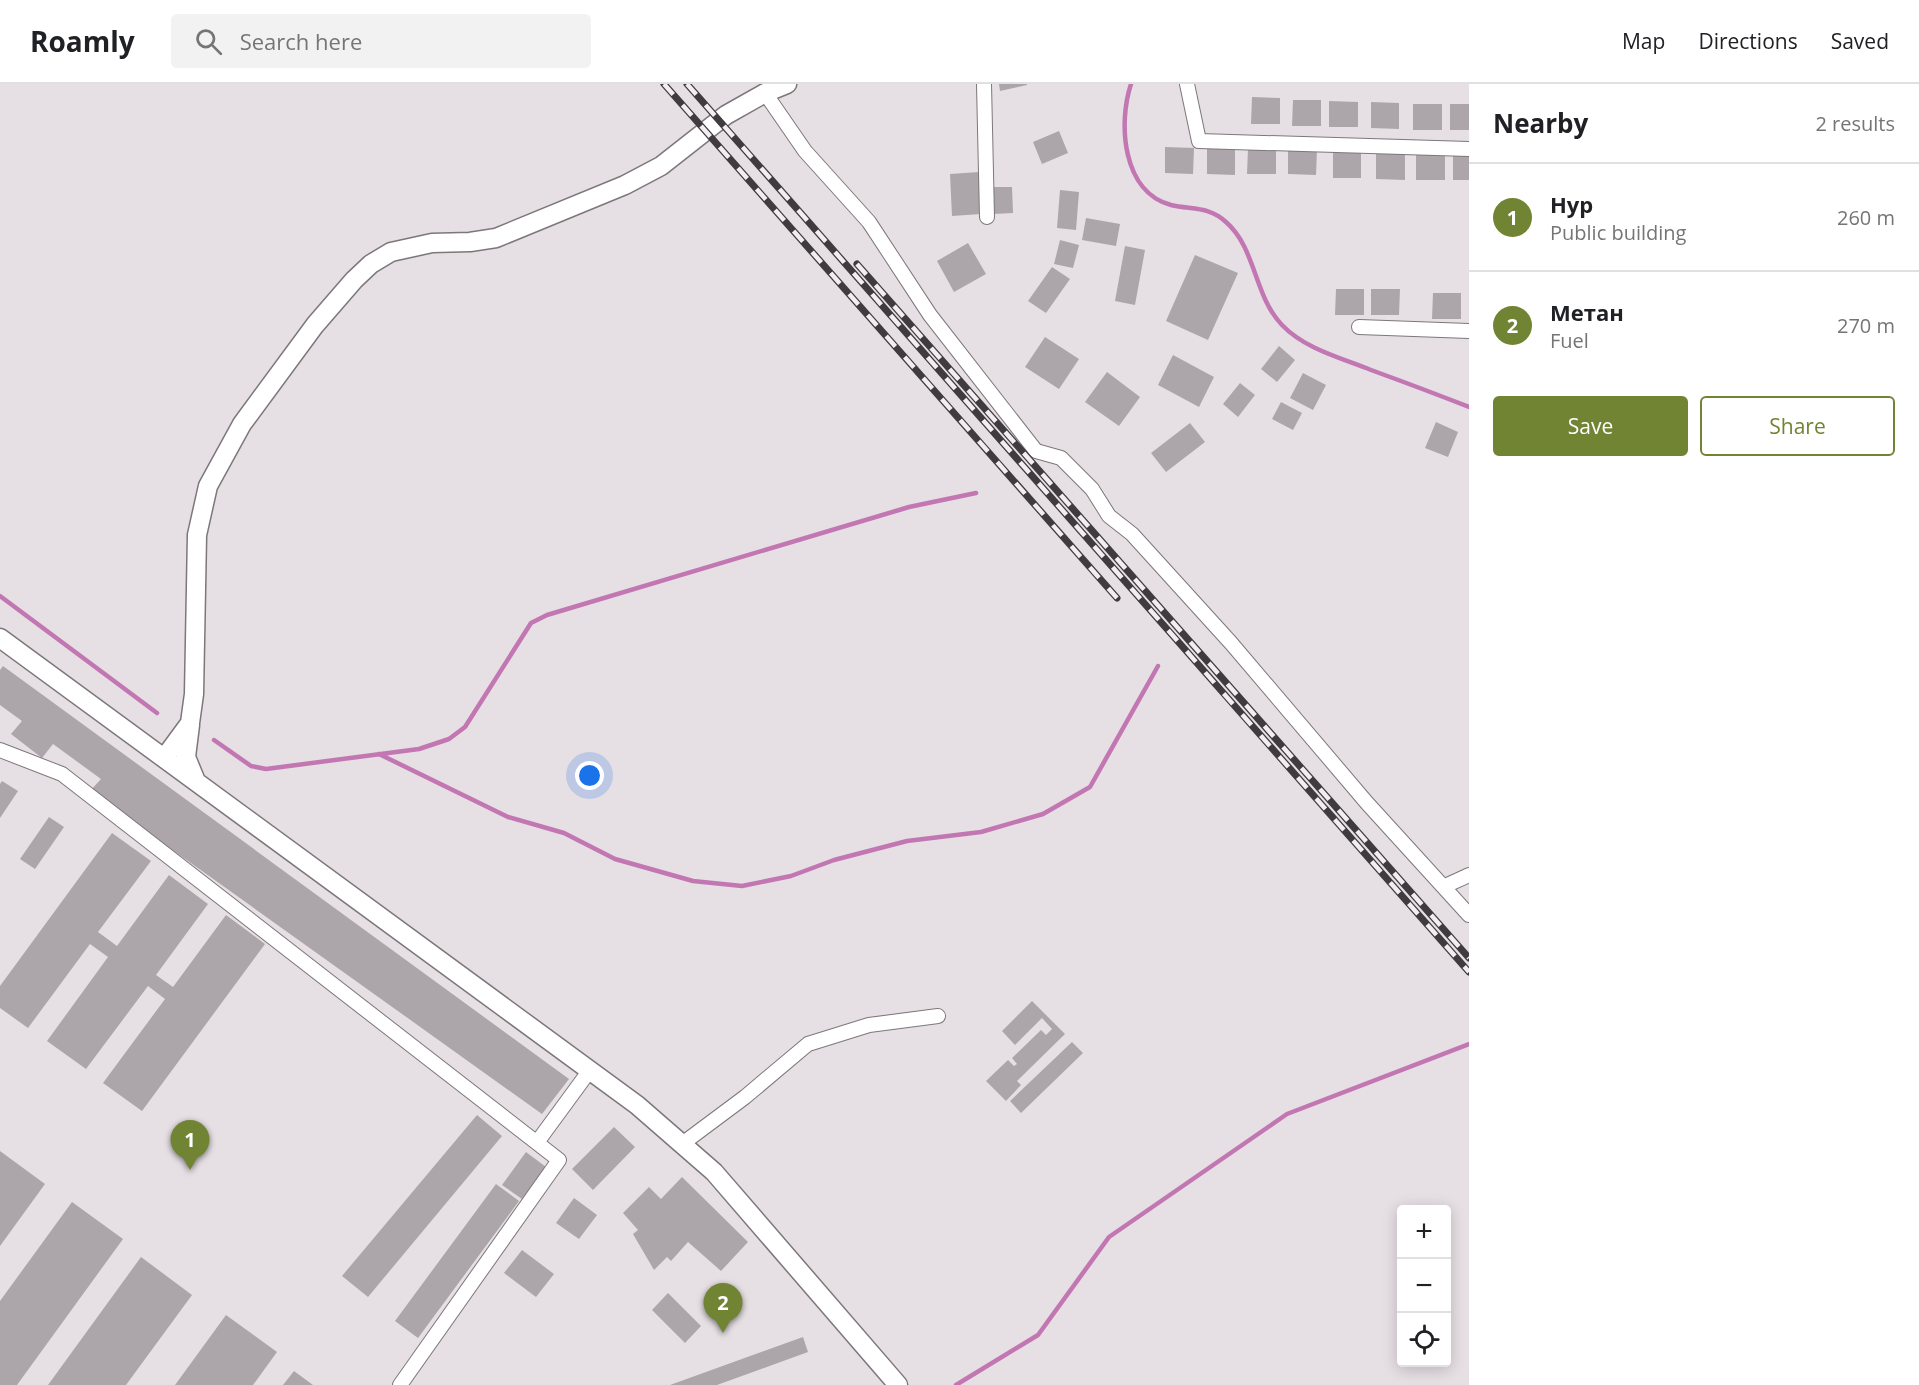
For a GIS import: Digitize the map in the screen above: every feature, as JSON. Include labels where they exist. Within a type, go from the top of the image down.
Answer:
[{"type":"main road","points":[[195,780],[186,757],[194,694],[197,535],[208,486],[242,424],[315,324],[354,280],[371,264],[391,252],[432,243],[471,242],[496,238],[625,185],[661,166],[726,115],[765,93],[787,84]]},
{"type":"main road","points":[[0,638],[590,1070],[682,1143],[714,1172],[898,1385]]},
{"type":"main road","points":[[165,757],[190,723]]},
{"type":"street","points":[[984,84],[987,217]]},
{"type":"street","points":[[1187,84],[1198,141],[1469,149]]},
{"type":"street","points":[[765,93],[805,151],[869,222],[930,315],[1035,451],[1061,458],[1092,489],[1109,516],[1132,534],[1231,643],[1367,803],[1469,915]]},
{"type":"street","points":[[1359,327],[1469,331]]},
{"type":"street","points":[[0,750],[62,774],[560,1160],[400,1385]]},
{"type":"street","points":[[1445,886],[1469,875]]},
{"type":"street","points":[[682,1143],[745,1097],[808,1044],[869,1025],[938,1016]]},
{"type":"street","points":[[538,1141],[590,1070]]},
{"type":"building","points":[[999,84],[1027,84],[1027,85],[1000,91]]},
{"type":"building","points":[[1252,97],[1280,98],[1280,124],[1251,124]]},
{"type":"building","points":[[1293,100],[1321,100],[1321,126],[1292,126]]},
{"type":"building","points":[[1329,101],[1358,102],[1358,127],[1329,127]]},
{"type":"building","points":[[1371,102],[1399,103],[1399,129],[1371,128]]},
{"type":"building","points":[[1413,104],[1442,104],[1442,130],[1413,130]]},
{"type":"building","points":[[1450,104],[1469,104],[1469,130],[1450,130]]},
{"type":"building","points":[[1059,131],[1068,153],[1042,164],[1033,142]]},
{"type":"building","points":[[1165,147],[1194,148],[1193,174],[1165,173]]},
{"type":"building","points":[[1207,148],[1235,149],[1235,175],[1207,174]]},
{"type":"building","points":[[1248,148],[1276,148],[1276,174],[1247,174]]},
{"type":"building","points":[[1288,149],[1317,149],[1316,175],[1288,174]]},
{"type":"building","points":[[1333,152],[1361,152],[1361,178],[1333,178]]},
{"type":"building","points":[[1376,153],[1405,154],[1405,180],[1376,179]]},
{"type":"building","points":[[1416,154],[1445,154],[1445,180],[1416,180]]},
{"type":"building","points":[[1453,154],[1469,154],[1469,180],[1453,180]]},
{"type":"building","points":[[979,172],[981,214],[952,216],[950,174]]},
{"type":"building","points":[[992,187],[1012,187],[1013,213],[993,214]]},
{"type":"building","points":[[1060,190],[1079,192],[1076,230],[1057,228]]},
{"type":"building","points":[[1086,218],[1120,224],[1116,246],[1082,240]]},
{"type":"building","points":[[1060,240],[1079,245],[1073,268],[1054,264]]},
{"type":"building","points":[[968,243],[986,274],[954,292],[937,261]]},
{"type":"building","points":[[1125,246],[1145,250],[1135,305],[1115,301]]},
{"type":"building","points":[[1195,255],[1238,273],[1208,340],[1166,321]]},
{"type":"building","points":[[1052,267],[1070,279],[1046,313],[1028,301]]},
{"type":"building","points":[[1336,289],[1364,289],[1364,315],[1335,315]]},
{"type":"building","points":[[1371,289],[1400,289],[1399,315],[1371,315]]},
{"type":"building","points":[[1433,293],[1461,293],[1461,319],[1432,319]]},
{"type":"building","points":[[1045,337],[1079,359],[1059,389],[1025,367]]},
{"type":"building","points":[[1279,346],[1295,360],[1277,382],[1261,369]]},
{"type":"building","points":[[1173,355],[1214,377],[1199,407],[1158,385]]},
{"type":"building","points":[[1107,372],[1140,397],[1119,426],[1085,402]]},
{"type":"building","points":[[1303,373],[1326,385],[1313,410],[1290,398]]},
{"type":"building","points":[[1240,383],[1255,395],[1238,417],[1223,404]]},
{"type":"building","points":[[1281,402],[1302,413],[1293,430],[1272,419]]},
{"type":"building","points":[[1436,422],[1458,432],[1448,457],[1425,448]]},
{"type":"building","points":[[1190,423],[1205,442],[1166,472],[1151,453]]},
{"type":"building","points":[[3,666],[569,1079],[542,1114],[90,791],[101,779],[53,744],[42,758],[11,734],[22,721],[0,705],[0,670]]},
{"type":"building","points":[[2,781],[18,791],[0,818],[0,784]]},
{"type":"building","points":[[49,817],[64,827],[35,869],[20,859]]},
{"type":"building","points":[[112,833],[151,861],[98,932],[117,946],[169,875],[208,904],[156,975],[173,987],[226,915],[265,944],[142,1111],[103,1083],[165,999],[148,986],[86,1069],[47,1041],[108,957],[90,944],[28,1028],[0,1008],[0,986]]},
{"type":"building","points":[[1032,1001],[1065,1034],[1017,1081],[1021,1085],[1006,1101],[986,1081],[1008,1060],[1014,1066],[1017,1064],[1012,1058],[1041,1030],[1046,1035],[1052,1029],[1042,1018],[1015,1045],[1002,1031]]},
{"type":"building","points":[[1072,1042],[1083,1053],[1021,1113],[1010,1101]]},
{"type":"building","points":[[477,1115],[502,1136],[368,1297],[342,1276]]},
{"type":"building","points":[[614,1127],[635,1147],[593,1190],[572,1169]]},
{"type":"building","points":[[0,1151],[45,1184],[0,1246]]},
{"type":"building","points":[[526,1152],[546,1167],[522,1199],[502,1185]]},
{"type":"building","points":[[682,1177],[748,1242],[721,1271],[688,1242],[671,1261],[667,1257],[654,1270],[633,1234],[638,1230],[623,1213],[649,1187],[661,1199]]},
{"type":"building","points":[[496,1184],[519,1201],[418,1338],[395,1321]]},
{"type":"building","points":[[574,1198],[597,1215],[579,1239],[556,1223]]},
{"type":"building","points":[[72,1202],[123,1239],[17,1385],[0,1385],[0,1301]]},
{"type":"building","points":[[522,1250],[554,1274],[536,1297],[504,1273]]},
{"type":"building","points":[[141,1257],[192,1295],[126,1385],[48,1385]]},
{"type":"building","points":[[668,1293],[701,1326],[685,1343],[652,1310]]},
{"type":"building","points":[[226,1315],[277,1352],[253,1385],[175,1385]]},
{"type":"building","points":[[803,1337],[808,1352],[717,1385],[670,1385]]},
{"type":"building","points":[[294,1371],[313,1385],[283,1385]]},
{"type":"waterway","points":[[1131,84],[1127,100],[1125,136],[1133,171],[1142,186],[1155,198],[1171,205],[1207,211],[1226,222],[1243,245],[1266,300],[1282,325],[1312,347],[1469,407]]},
{"type":"waterway","points":[[214,740],[251,766],[266,769],[419,749],[449,739],[465,727],[531,623],[547,615],[909,507],[976,493]]},
{"type":"waterway","points":[[0,596],[157,713]]},
{"type":"waterway","points":[[379,754],[508,817],[564,833],[615,859],[693,881],[742,886],[791,876],[834,860],[907,841],[981,832],[1043,814],[1090,787],[1158,666]]},
{"type":"waterway","points":[[956,1385],[1038,1335],[1109,1237],[1287,1114],[1469,1044]]},
{"type":"railway","points":[[664,84],[1117,598]]},
{"type":"railway","points":[[687,84],[1469,972]]},
{"type":"railway","points":[[857,264],[1469,958]]},
{"type":"place","name":"Нур","points":[[190,1170]]},
{"type":"place","name":"Метан","points":[[723,1333]]}]
